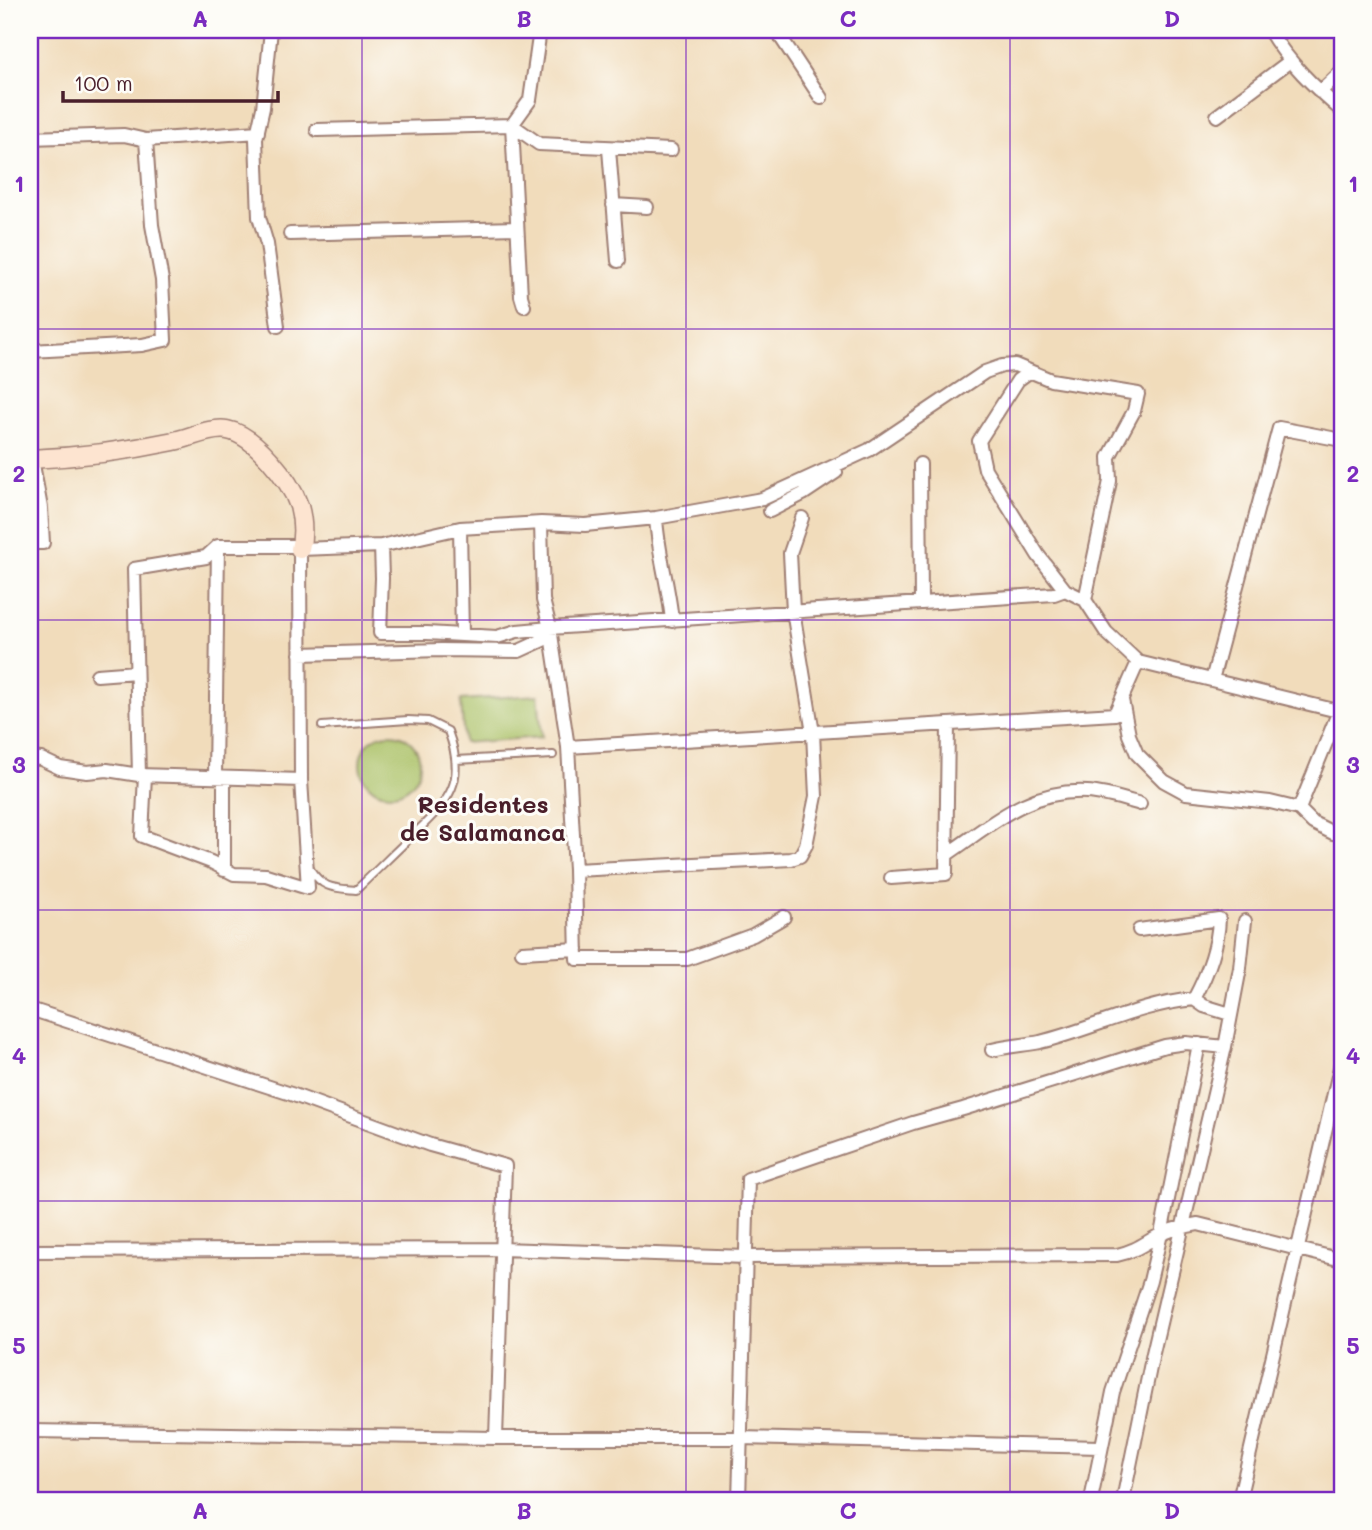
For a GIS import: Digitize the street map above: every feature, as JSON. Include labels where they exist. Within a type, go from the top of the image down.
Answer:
[{"type":"street","points":[[271,30],[258,132],[259,217],[267,244],[278,326]]},
{"type":"street","points":[[524,306],[516,228],[512,125],[530,100],[540,30]]},
{"type":"street","points":[[776,30],[821,98]]},
{"type":"street","points":[[1269,30],[1290,61],[1342,111]]},
{"type":"street","points":[[1217,116],[1290,61]]},
{"type":"street","points":[[1320,92],[1342,71]]},
{"type":"street","points":[[317,130],[512,125],[539,144],[671,150]]},
{"type":"street","points":[[30,138],[124,135],[146,139],[258,132]]},
{"type":"street","points":[[30,351],[142,345],[165,340],[162,280],[152,225],[146,139]]},
{"type":"street","points":[[609,149],[618,261]]},
{"type":"street","points":[[613,205],[647,207]]},
{"type":"street","points":[[290,234],[516,228]]},
{"type":"street","points":[[770,511],[803,494],[985,372],[1002,366],[1015,365],[1051,380],[1139,394],[1134,411],[1109,457],[1110,481],[1085,600]]},
{"type":"street","points":[[1029,372],[1018,380],[979,441],[985,469],[1038,555],[1065,590],[1085,600],[1106,632],[1138,662],[1341,709],[1300,809]]},
{"type":"street","points":[[1212,680],[1279,428],[1342,440]]},
{"type":"street","points":[[30,543],[43,543],[41,508],[31,459],[88,455],[175,441],[225,429],[242,435],[256,446],[287,483],[298,506],[304,535],[300,549],[301,780],[308,888],[265,875],[234,874],[211,862],[142,836],[134,569],[206,557],[218,547],[292,546],[300,549],[381,546],[460,528],[541,523],[585,525],[656,518],[762,499],[869,450]]},
{"type":"street","points":[[920,464],[921,603]]},
{"type":"street","points":[[656,518],[658,547],[669,588],[672,621]]},
{"type":"street","points":[[575,870],[791,859],[800,856],[806,845],[816,796],[813,733],[793,611],[790,553],[802,518]]},
{"type":"street","points":[[541,523],[543,600],[550,628],[568,747],[577,959],[687,960],[753,935],[784,917]]},
{"type":"street","points":[[460,528],[461,634]]},
{"type":"street","points":[[381,546],[380,633],[497,636],[550,628],[1054,594],[1065,590]]},
{"type":"street","points":[[218,547],[220,777],[224,870]]},
{"type":"street","points":[[300,654],[519,651],[542,640],[550,628]]},
{"type":"street","points":[[568,747],[1115,714],[1138,662]]},
{"type":"street","points":[[97,675],[136,672]]},
{"type":"street","points":[[1122,700],[1129,735],[1137,754],[1164,781],[1185,793],[1270,802],[1300,809],[1313,823],[1333,833],[1342,834]]},
{"type":"street","points":[[891,878],[946,874],[948,725]]},
{"type":"street","points":[[30,758],[41,759],[60,768],[87,772],[107,770],[142,775],[301,780]]},
{"type":"street","points":[[946,855],[1032,799],[1087,792],[1140,804]]},
{"type":"street","points":[[1139,930],[1219,919],[1217,942],[1194,999]]},
{"type":"street","points":[[1123,1500],[1153,1353],[1225,1047],[1240,968],[1245,922]]},
{"type":"street","points":[[522,952],[577,949]]},
{"type":"street","points":[[992,1050],[1040,1042],[1130,1011],[1168,1002],[1194,999],[1204,1006],[1230,1014]]},
{"type":"street","points":[[30,1009],[291,1094],[430,1145],[505,1166],[496,1438]]},
{"type":"street","points":[[739,1500],[748,1179],[913,1123],[1165,1046],[1186,1042],[1225,1047]]},
{"type":"street","points":[[1091,1500],[1113,1392],[1150,1281],[1199,1044]]},
{"type":"street","points":[[1239,1500],[1342,1059]]},
{"type":"street","points":[[30,1251],[501,1249],[747,1257],[1117,1255],[1136,1251],[1161,1234],[1198,1224],[1342,1260]]},
{"type":"street","points":[[30,1431],[496,1438],[740,1438],[1100,1447]]},
{"type":"lane","points":[[307,864],[318,882],[356,890],[439,812],[450,794],[456,760],[448,732],[428,721],[321,726]]},
{"type":"lane","points":[[456,760],[553,755]]},
{"type":"green space","points":[[538,695],[542,737],[464,743],[461,700]]},
{"type":"green space","points":[[384,734],[396,734],[412,742],[418,752],[418,776],[412,786],[396,794],[384,794],[368,786],[360,770],[360,758],[368,742]]},
{"type":"district","name":"Residentes de Salamanca","points":[[483,819]]}]
